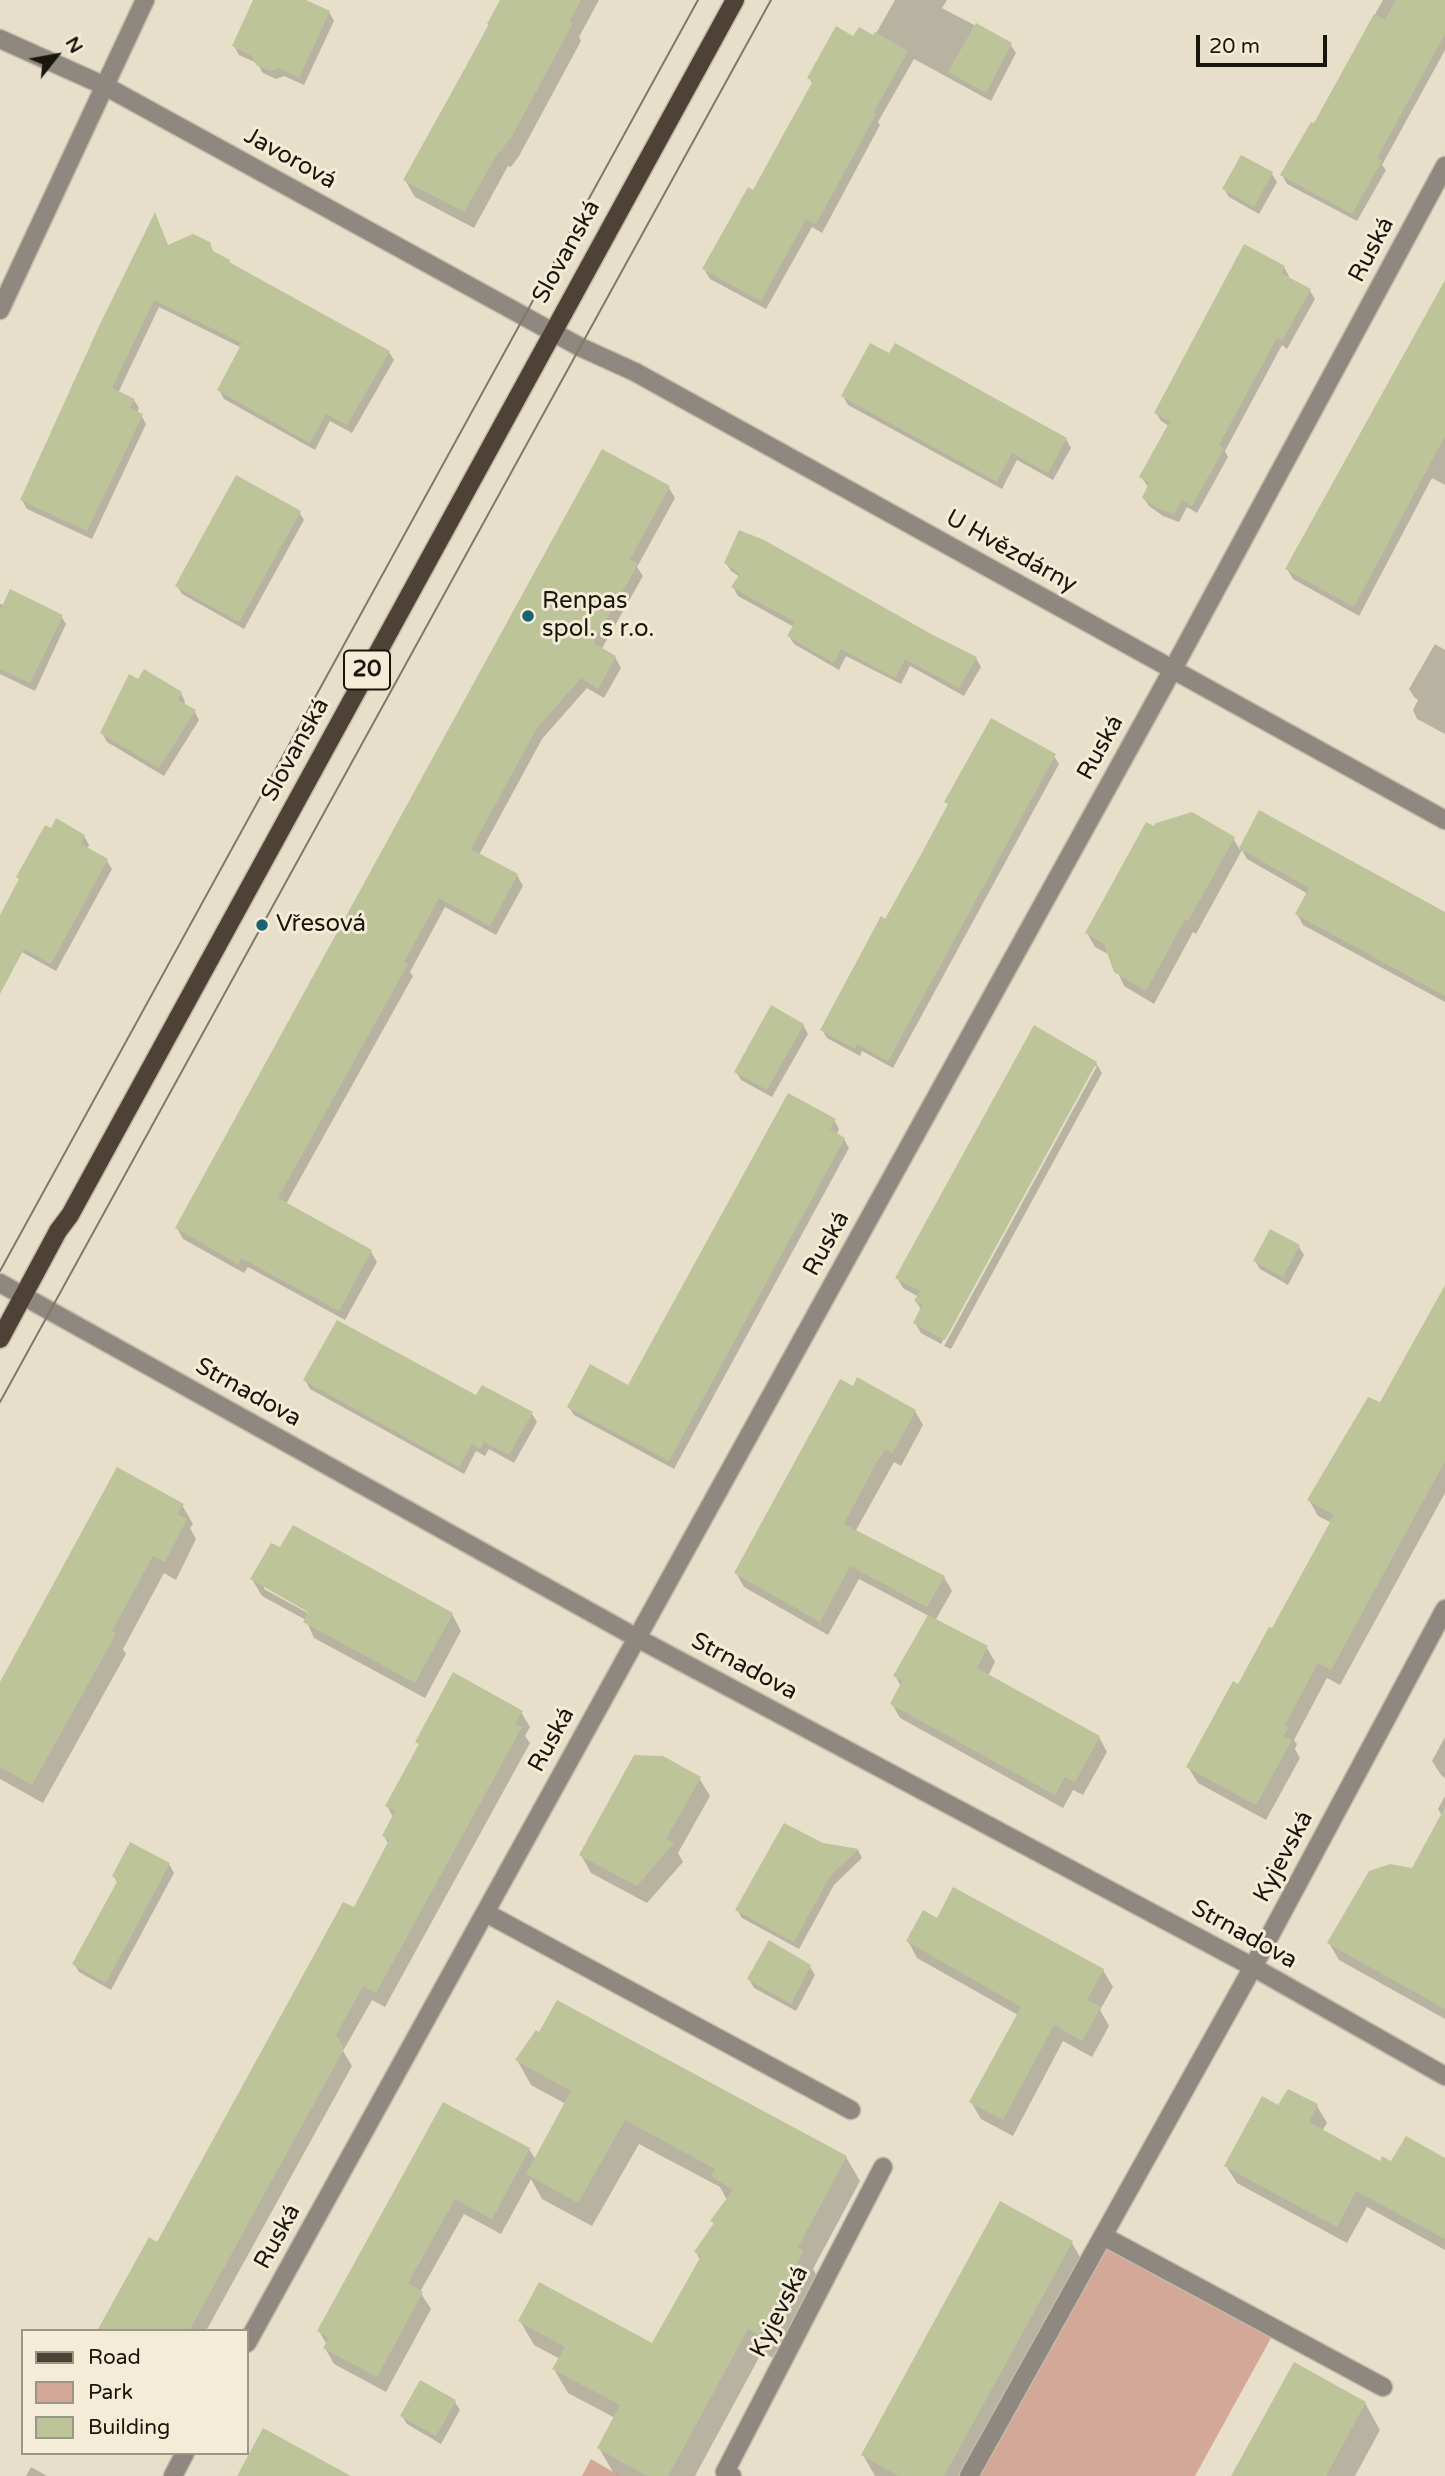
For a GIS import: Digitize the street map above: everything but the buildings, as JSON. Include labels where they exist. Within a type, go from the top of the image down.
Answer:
[{"type":"main road","name":"Slovanská","points":[[0,1339],[735,0]]},
{"type":"street","points":[[0,310],[145,0]]},
{"type":"street","name":"Javorová","points":[[0,39],[105,86],[552,330]]},
{"type":"street","name":"Ruská","points":[[248,2341],[1173,669],[1445,166]]},
{"type":"street","name":"U Hvězdárny","points":[[552,330],[580,347],[647,379],[1445,820]]},
{"type":"street","points":[[0,1283],[23,1297]]},
{"type":"street","name":"Strnadova","points":[[23,1297],[637,1638],[1253,1967],[1445,2076]]},
{"type":"street","name":"Kyjevská","points":[[969,2476],[1253,1967],[1445,1609]]},
{"type":"street","points":[[486,1913],[851,2110]]},
{"type":"street","name":"Kyjevská","points":[[732,2476],[725,2472],[883,2168]]},
{"type":"street","points":[[1103,2236],[1383,2387]]},
{"type":"street","points":[[173,2476],[185,2455]]},
{"type":"green space","points":[[1103,2236],[1276,2329],[1195,2476],[969,2476]]},
{"type":"green space","points":[[591,2459],[620,2476],[582,2476]]},
{"type":"tram line","points":[[0,1271],[698,0]]},
{"type":"tram line","points":[[0,1402],[771,0]]},
{"type":"place","name":"Renpas spol. s r.o.","points":[[528,616]]},
{"type":"place","name":"Vřesová","points":[[262,925]]}]
